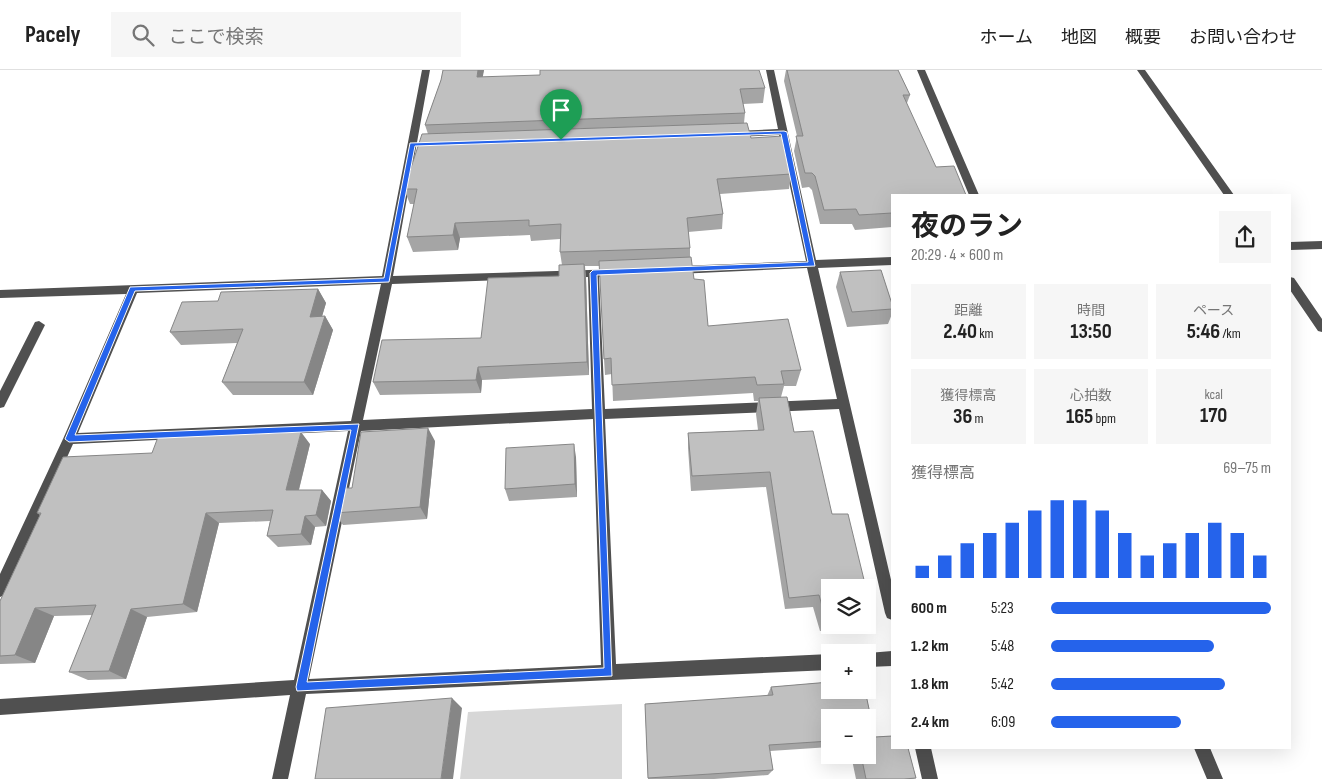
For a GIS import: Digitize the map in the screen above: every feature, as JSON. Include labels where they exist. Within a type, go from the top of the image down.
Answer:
[{"type":"street","points":[[280,779],[417,144],[426,70]]},
{"type":"street","points":[[770,70],[812,265],[891,609]]},
{"type":"street","points":[[921,70],[974,194]]},
{"type":"street","points":[[1141,70],[1228,194]]},
{"type":"street","points":[[725,134],[784,132]]},
{"type":"street","points":[[1291,246],[1322,244]]},
{"type":"street","points":[[663,270],[891,261]]},
{"type":"street","points":[[0,294],[633,271]]},
{"type":"street","points":[[593,273],[609,673]]},
{"type":"street","points":[[1291,282],[1322,328]]},
{"type":"street","points":[[0,590],[69,439],[133,289]]},
{"type":"street","points":[[0,403],[39,324]]},
{"type":"street","points":[[69,439],[356,427],[599,413],[844,404]]},
{"type":"street","points":[[876,660],[891,659]]},
{"type":"street","points":[[0,707],[300,687],[821,662]]},
{"type":"street","points":[[923,749],[930,779]]},
{"type":"street","points":[[1202,749],[1215,779]]},
{"type":"shaded area","points":[[622,704],[622,779],[460,779],[468,712]]},
{"type":"building","points":[[443,70],[478,70],[477,77],[540,75],[540,70],[759,70],[765,88],[740,89],[745,113],[425,125]]},
{"type":"building","points":[[787,70],[898,70],[910,95],[903,95],[936,167],[954,166],[966,194],[891,194],[891,213],[859,215],[856,209],[824,210],[815,176],[812,173],[805,173],[796,136],[803,136]]},
{"type":"building","points":[[747,123],[751,138],[783,136],[791,174],[717,179],[723,214],[687,218],[690,248],[560,252],[561,224],[529,226],[529,220],[455,223],[453,235],[407,237],[417,189],[404,189],[422,134]]},
{"type":"building","points":[[691,257],[694,279],[704,280],[708,326],[788,319],[801,370],[781,371],[784,384],[757,385],[755,377],[612,385],[611,358],[604,359],[599,261]]},
{"type":"building","points":[[584,264],[587,362],[478,367],[476,380],[373,382],[382,340],[481,338],[488,278],[559,276],[559,265]]},
{"type":"building","points":[[881,270],[891,301],[891,309],[852,312],[840,272]]},
{"type":"building","points":[[318,289],[310,317],[325,316],[304,382],[222,382],[243,329],[170,332],[182,302],[218,301],[221,292]]},
{"type":"building","points":[[787,397],[794,432],[813,431],[832,514],[848,514],[864,579],[821,579],[821,602],[819,595],[789,598],[770,472],[692,476],[688,433],[764,430],[759,398]]},
{"type":"building","points":[[428,428],[420,507],[334,513],[339,488],[352,488],[361,432]]},
{"type":"building","points":[[301,432],[286,490],[322,490],[316,515],[305,516],[301,534],[267,536],[273,510],[206,513],[183,604],[131,609],[109,671],[69,672],[96,605],[35,608],[15,655],[0,656],[0,601],[41,513],[37,513],[63,457],[152,453],[158,437]]},
{"type":"building","points":[[574,444],[575,484],[505,489],[506,448]]},
{"type":"building","points":[[821,683],[821,699],[867,699],[869,709],[821,709],[821,742],[769,745],[773,770],[648,778],[645,704],[773,695],[771,687]]},
{"type":"building","points":[[452,698],[441,779],[315,779],[326,708]]},
{"type":"building","points":[[891,736],[891,749],[908,749],[916,778],[866,779],[863,764],[876,764],[876,737]]},
{"type":"route","points":[[784,132],[812,265],[593,273],[609,673],[300,687],[356,427],[69,439],[133,289],[387,280],[412,144],[561,140],[784,132]]}]
